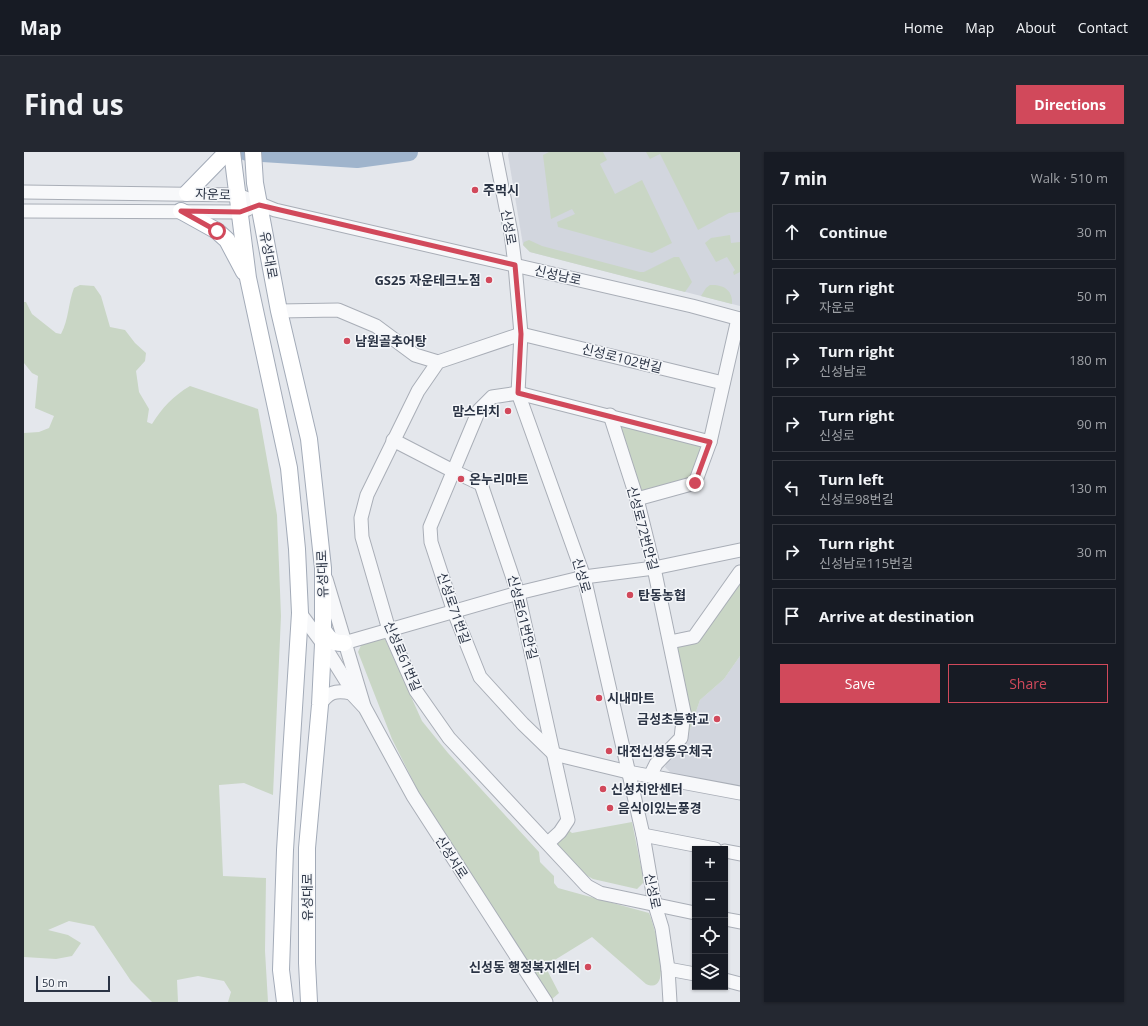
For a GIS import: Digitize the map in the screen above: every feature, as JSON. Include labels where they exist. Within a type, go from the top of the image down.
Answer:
[{"type":"main road","points":[[187,193],[227,152]]},
{"type":"main road","name":"유성대로","points":[[232,152],[248,278],[289,468],[297,549],[300,613],[285,850],[281,970],[284,1002]]},
{"type":"main road","name":"유성대로","points":[[253,152],[255,184],[279,311],[309,439],[323,568],[323,637],[320,705],[307,848],[307,963],[309,1002]]},
{"type":"main road","points":[[181,211],[217,231],[227,240],[248,278]]},
{"type":"main road","points":[[323,637],[338,644],[344,643]]},
{"type":"street","name":"신성로","points":[[495,152],[511,233],[515,265],[521,334],[518,393],[584,577],[643,835],[655,905],[662,928],[668,969],[670,1002]]},
{"type":"street","name":"자운로","points":[[24,192],[187,193],[236,189],[259,205]]},
{"type":"street","name":"자운로","points":[[24,211],[240,212],[259,205]]},
{"type":"street","name":"신성남로","points":[[259,205],[692,306],[739,319]]},
{"type":"street","points":[[279,311],[338,310],[376,326],[415,355],[438,362],[521,334]]},
{"type":"street","points":[[637,500],[695,483],[710,442],[739,319]]},
{"type":"street","name":"신성로102번길","points":[[521,334],[723,383]]},
{"type":"street","name":"신성로61번길","points":[[438,362],[418,391],[393,440],[367,495],[361,518],[362,537],[389,630],[416,691],[449,738],[588,886],[600,893],[692,912]]},
{"type":"street","points":[[518,393],[610,415],[710,442]]},
{"type":"street","name":"신성로71번길","points":[[518,393],[492,397],[479,410],[430,527],[431,542],[454,612],[480,677],[523,724],[554,754]]},
{"type":"street","name":"신성로72번안길","points":[[610,415],[637,500],[654,568],[684,712],[681,738],[656,764],[650,776]]},
{"type":"street","name":"신성로61번안길","points":[[393,440],[481,484],[518,593],[568,820],[560,832],[548,843]]},
{"type":"street","points":[[344,643],[518,593],[584,577],[654,568],[740,550]]},
{"type":"street","points":[[323,568],[344,643],[360,687],[365,708]]},
{"type":"street","points":[[670,642],[694,637],[740,572]]},
{"type":"street","points":[[300,613],[323,637],[348,684],[351,693],[365,708]]},
{"type":"street","points":[[320,705],[326,696],[333,691],[351,693]]},
{"type":"street","name":"신성서로","points":[[365,708],[412,796],[546,1002]]},
{"type":"street","points":[[554,754],[628,772],[740,793]]},
{"type":"street","points":[[643,835],[700,846]]},
{"type":"street","points":[[728,852],[740,854]]},
{"type":"street","points":[[728,920],[740,922]]},
{"type":"street","points":[[668,969],[692,973]]},
{"type":"street","points":[[728,981],[740,984]]},
{"type":"shaded area","points":[[509,152],[740,152],[740,306],[530,252],[523,245],[508,155]]},
{"type":"shaded area","name":"금성초등학교","points":[[740,656],[740,786],[672,774],[665,767],[669,756],[687,738],[700,700],[724,679]]},
{"type":"green space","points":[[549,152],[603,152],[607,160],[600,164],[615,194],[642,180],[672,243],[652,253],[558,227],[557,222],[575,214],[572,209],[551,219],[543,155]]},
{"type":"green space","points":[[646,152],[740,152],[740,212],[729,213],[698,230],[660,154],[650,159]]},
{"type":"green space","points":[[730,235],[731,243],[740,242],[740,272],[734,275],[733,272],[735,270],[727,257],[716,262],[705,243],[711,238]]},
{"type":"green space","points":[[529,240],[542,246],[640,272],[644,272],[674,257],[679,257],[692,282],[685,292],[530,252],[523,245],[524,242]]},
{"type":"green space","points":[[80,285],[94,286],[101,296],[110,327],[125,330],[135,343],[146,353],[145,361],[136,371],[139,392],[149,409],[147,422],[152,424],[168,403],[190,386],[258,409],[277,515],[281,616],[273,795],[244,783],[219,785],[223,876],[266,878],[265,951],[268,1002],[228,1002],[231,992],[224,981],[198,976],[177,980],[178,1002],[152,1002],[131,981],[94,926],[69,921],[48,930],[68,935],[81,943],[72,956],[56,959],[24,957],[24,433],[39,432],[49,428],[54,416],[35,408],[38,376],[32,373],[24,363],[24,302],[26,302],[32,314],[56,333],[61,334],[66,323],[74,288]]},
{"type":"green space","points":[[710,285],[723,287],[726,289],[731,295],[732,304],[701,296]]},
{"type":"green space","points":[[620,425],[699,443],[703,449],[692,480],[647,492],[637,488]]},
{"type":"green space","points":[[740,579],[740,656],[724,679],[700,700],[687,738],[674,649],[678,643],[697,639]]},
{"type":"green space","points":[[380,637],[385,639],[422,721],[448,753],[539,852],[540,862],[554,876],[554,883],[558,888],[649,913],[658,944],[661,970],[659,980],[655,985],[646,984],[592,937],[545,966],[559,993],[552,999],[426,807],[392,739],[358,652],[363,641]]},
{"type":"green space","points":[[632,822],[644,882],[637,889],[593,879],[584,874],[554,842],[567,829],[572,833]]},
{"type":"waterway","points":[[247,152],[357,159],[409,152]]},
{"type":"place","name":"주먹시","points":[[475,190]]},
{"type":"place","name":"GS25 자운테크노점","points":[[489,280]]},
{"type":"place","name":"남원골추어탕","points":[[347,341]]},
{"type":"place","name":"맘스터치","points":[[508,411]]},
{"type":"place","name":"온누리마트","points":[[461,479]]},
{"type":"place","name":"탄동농협","points":[[630,595]]},
{"type":"place","name":"시내마트","points":[[599,698]]},
{"type":"place","name":"금성초등학교","points":[[717,719]]},
{"type":"place","name":"대전신성동우체국","points":[[609,751]]},
{"type":"place","name":"신성치안센터","points":[[603,789]]},
{"type":"place","name":"음식이있는풍경","points":[[610,808]]},
{"type":"place","name":"신성동 행정복지센터","points":[[588,967]]},
{"type":"route","points":[[217,231],[181,211],[240,212],[259,205],[515,265],[521,334],[518,393],[613,416],[710,442],[695,483]]}]
